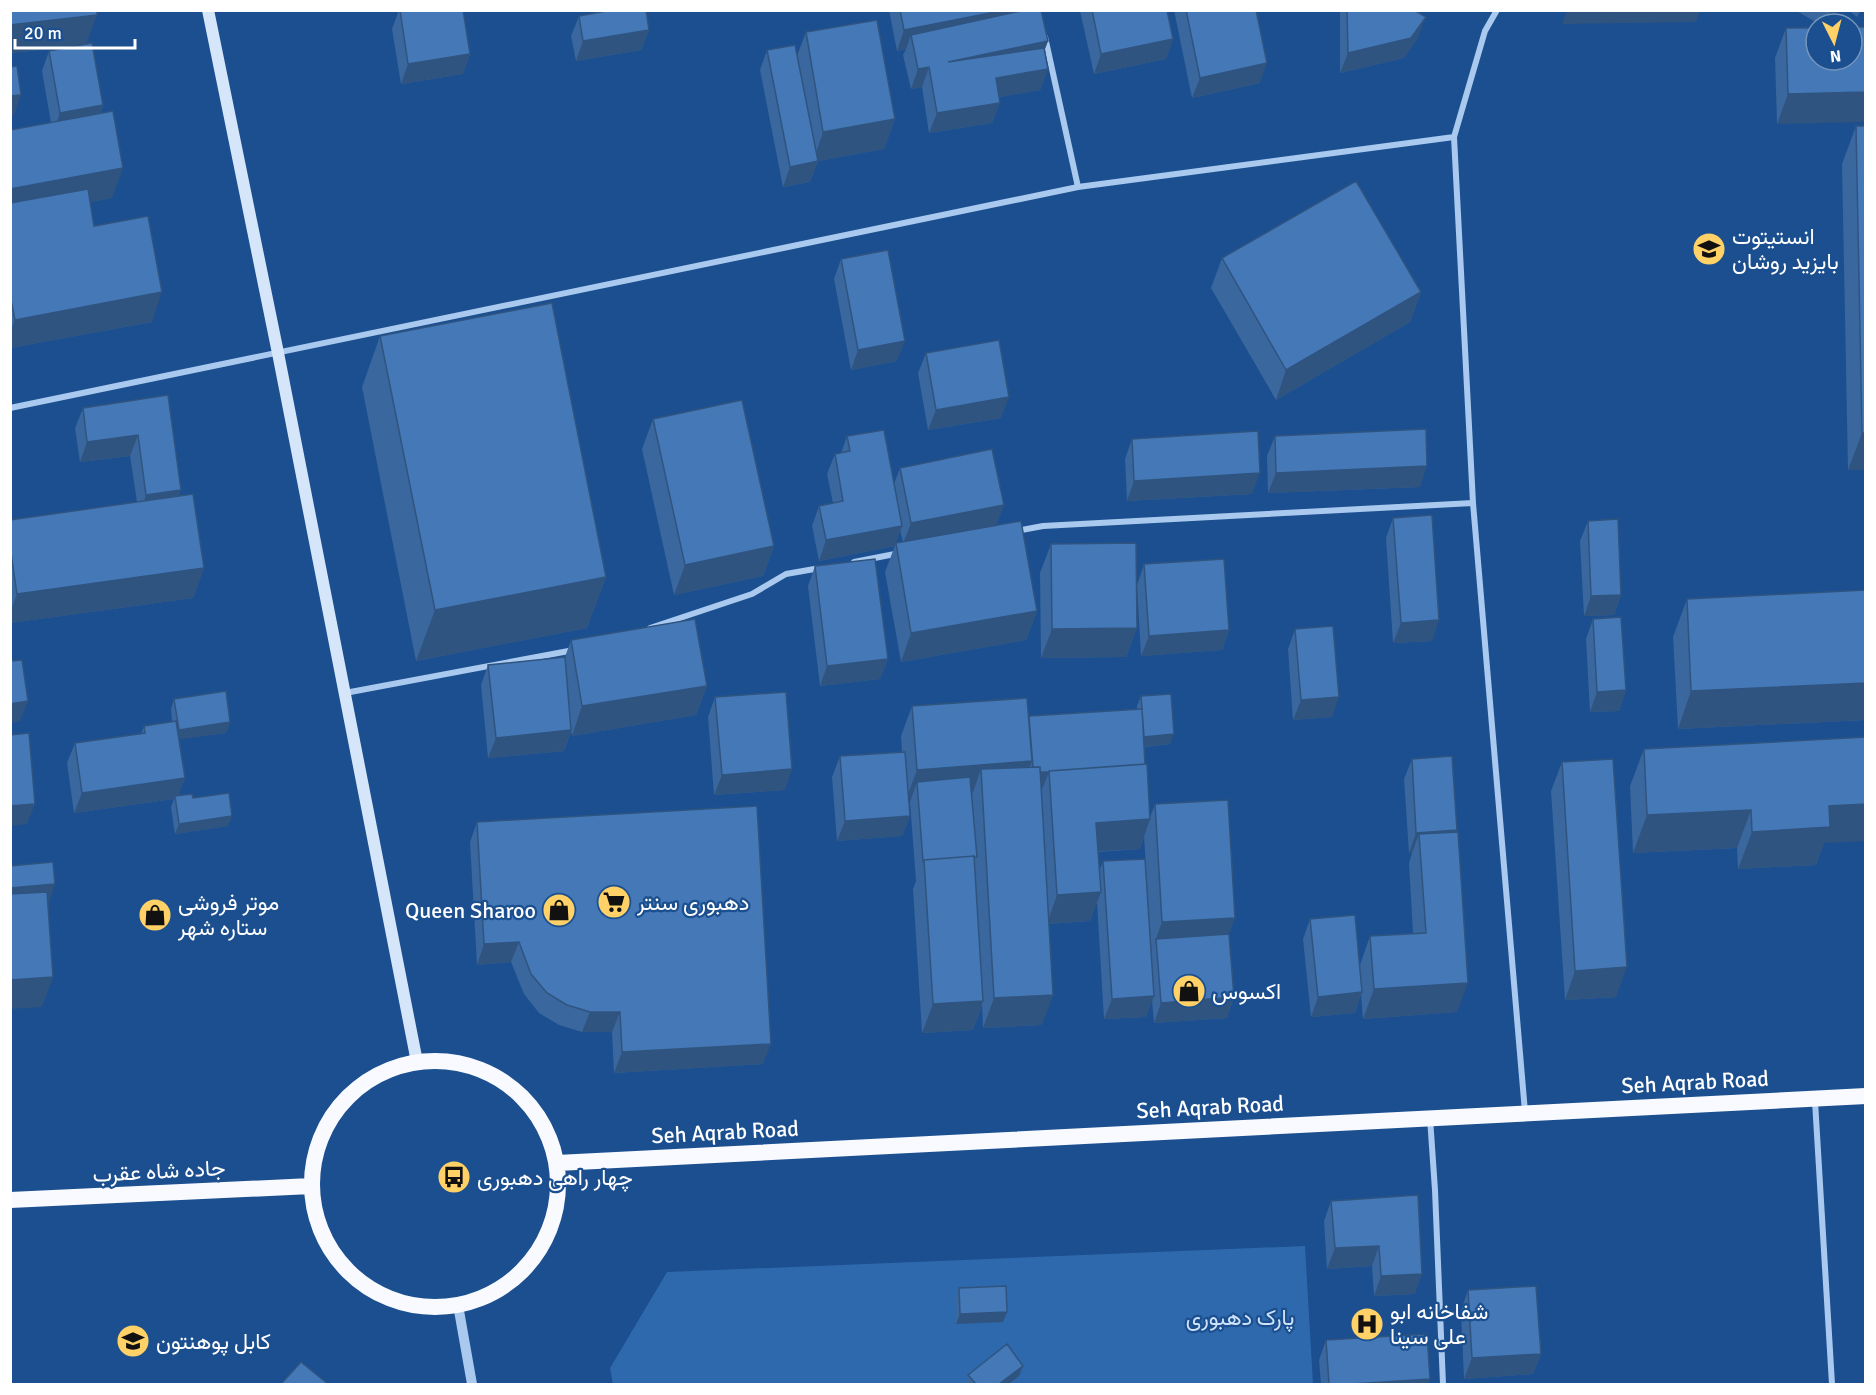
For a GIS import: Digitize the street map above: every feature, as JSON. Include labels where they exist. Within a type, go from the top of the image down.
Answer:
[{"type":"highway","points":[[448,1061],[469,1066],[480,1069],[507,1084],[531,1105],[548,1132],[557,1163],[558,1197],[550,1230],[533,1259],[500,1289],[458,1305],[422,1306],[387,1298],[356,1280],[332,1253],[316,1221],[310,1186],[315,1151],[329,1119],[353,1091],[383,1071],[417,1062],[448,1061]]},
{"type":"highway","name":"Seh Aqrab Road","points":[[557,1163],[1866,1096]]},
{"type":"highway","name":"جاده شاه عقرب","points":[[10,1200],[310,1186]]},
{"type":"main road","points":[[208,10],[278,353],[417,1062]]},
{"type":"street","points":[[1497,10],[1485,31],[1454,136],[1473,503],[1525,1113]]},
{"type":"street","points":[[1044,33],[1078,188]]},
{"type":"street","points":[[10,408],[1078,188],[1454,136]]},
{"type":"street","points":[[1008,533],[1043,526],[1473,503]]},
{"type":"street","points":[[844,563],[903,552]]},
{"type":"street","points":[[648,628],[752,594],[786,574],[832,566]]},
{"type":"street","points":[[345,693],[580,649]]},
{"type":"street","points":[[1815,1098],[1832,1384]]},
{"type":"street","points":[[1430,1118],[1443,1384]]},
{"type":"street","points":[[458,1305],[472,1384]]},
{"type":"green space","name":"پارک دهبوری","points":[[1305,1246],[1313,1384],[613,1384],[610,1368],[667,1272]]},
{"type":"building","points":[[10,10],[97,10],[97,15],[10,25]]},
{"type":"building","points":[[400,10],[463,10],[470,54],[408,64]]},
{"type":"building","points":[[612,10],[646,10],[649,30],[583,41],[579,16]]},
{"type":"building","points":[[900,10],[1005,10],[904,30]]},
{"type":"building","points":[[1025,10],[1041,10],[1048,41],[948,62],[1044,48],[1048,69],[996,78],[1000,103],[937,113],[929,67],[918,69],[911,35]]},
{"type":"building","points":[[1092,10],[1167,10],[1173,39],[1101,54]]},
{"type":"building","points":[[1186,10],[1256,10],[1267,63],[1200,78]]},
{"type":"building","points":[[1347,10],[1414,10],[1426,17],[1411,38],[1348,53]]},
{"type":"building","points":[[877,20],[895,119],[823,132],[806,32]]},
{"type":"building","points":[[1864,27],[1866,27],[1866,92],[1788,94],[1786,28],[1804,28],[1804,72],[1864,72]]},
{"type":"building","points":[[92,43],[103,105],[60,113],[49,51]]},
{"type":"building","points":[[795,45],[818,161],[790,167],[767,50]]},
{"type":"building","points":[[17,66],[21,95],[10,96],[10,67]]},
{"type":"building","points":[[113,111],[123,168],[10,189],[10,130]]},
{"type":"building","points":[[1856,126],[1866,126],[1866,433],[1862,433]]},
{"type":"building","points":[[1356,181],[1421,292],[1286,370],[1222,258]]},
{"type":"building","points":[[88,189],[94,226],[148,216],[162,292],[15,320],[10,295],[10,203]]},
{"type":"building","points":[[888,250],[905,341],[858,350],[841,259]]},
{"type":"building","points":[[552,303],[606,577],[435,610],[380,336]]},
{"type":"building","points":[[999,340],[1009,397],[936,410],[926,353]]},
{"type":"building","points":[[168,395],[181,490],[146,495],[138,435],[87,442],[83,408]]},
{"type":"building","points":[[742,400],[774,546],[685,565],[653,419]]},
{"type":"building","points":[[1426,429],[1427,466],[1276,473],[1275,436]]},
{"type":"building","points":[[884,430],[902,526],[826,540],[819,506],[843,501],[835,454],[850,451],[847,436]]},
{"type":"building","points":[[1258,431],[1260,473],[1134,481],[1132,439]]},
{"type":"building","points":[[992,449],[1004,505],[911,523],[900,468]]},
{"type":"building","points":[[193,494],[204,568],[17,594],[10,546],[10,520]]},
{"type":"building","points":[[1432,515],[1439,620],[1401,623],[1393,518]]},
{"type":"building","points":[[1618,519],[1621,595],[1591,596],[1588,521]]},
{"type":"building","points":[[1021,521],[1037,611],[911,633],[896,543]]},
{"type":"building","points":[[1136,543],[1137,628],[1052,629],[1051,544]]},
{"type":"building","points":[[875,559],[888,659],[827,666],[815,566]]},
{"type":"building","points":[[1224,559],[1229,630],[1149,636],[1144,564]]},
{"type":"building","points":[[1866,590],[1866,683],[1691,691],[1687,599]]},
{"type":"building","points":[[1621,617],[1626,690],[1597,692],[1593,619]]},
{"type":"building","points":[[695,619],[707,686],[582,706],[571,640]]},
{"type":"building","points":[[1333,626],[1339,697],[1301,700],[1295,629]]},
{"type":"building","points":[[565,657],[571,730],[496,738],[488,665]]},
{"type":"building","points":[[22,660],[28,701],[10,704],[10,661]]},
{"type":"building","points":[[226,691],[230,722],[179,730],[174,699]]},
{"type":"building","points":[[786,692],[792,769],[722,775],[715,697]]},
{"type":"building","points":[[1171,694],[1174,734],[1144,737],[1141,696]]},
{"type":"building","points":[[1027,698],[1032,761],[917,770],[912,706]]},
{"type":"building","points":[[1142,709],[1145,764],[1049,772],[1040,772],[1040,767],[1033,767],[1029,716]]},
{"type":"building","points":[[176,721],[185,778],[82,793],[75,743],[145,733],[144,726]]},
{"type":"building","points":[[29,733],[35,804],[10,806],[10,735]]},
{"type":"building","points":[[1866,737],[1866,804],[1829,806],[1830,827],[1752,832],[1751,810],[1647,815],[1644,749]]},
{"type":"building","points":[[905,752],[910,816],[845,821],[840,756]]},
{"type":"building","points":[[1452,756],[1457,830],[1416,833],[1412,759]]},
{"type":"building","points":[[1613,759],[1627,967],[1575,971],[1562,762]]},
{"type":"building","points":[[1147,764],[1150,819],[1096,823],[1101,892],[1057,895],[1049,771]]},
{"type":"building","points":[[1040,767],[1053,995],[994,998],[981,769]]},
{"type":"building","points":[[970,777],[977,857],[923,861],[917,782]]},
{"type":"building","points":[[229,793],[232,816],[179,824],[175,796],[192,794],[193,798]]},
{"type":"building","points":[[1228,800],[1235,918],[1162,922],[1155,804]]},
{"type":"building","name":"دهبوری سنتر","points":[[757,806],[771,1044],[622,1052],[620,1012],[590,1012],[567,1005],[547,993],[531,974],[519,942],[484,944],[477,822]]},
{"type":"building","points":[[1458,832],[1468,983],[1374,989],[1370,936],[1426,933],[1419,834]]},
{"type":"building","points":[[974,856],[983,1001],[933,1004],[924,860]]},
{"type":"building","points":[[1145,859],[1154,996],[1112,999],[1103,861]]},
{"type":"building","points":[[53,862],[55,884],[10,888],[10,866]]},
{"type":"building","points":[[47,892],[53,977],[10,980],[10,894]]},
{"type":"building","points":[[1355,915],[1362,992],[1318,997],[1310,919]]},
{"type":"building","points":[[1229,934],[1234,997],[1161,1003],[1156,939]]},
{"type":"building","points":[[1418,1195],[1422,1274],[1381,1276],[1379,1246],[1335,1248],[1331,1201]]},
{"type":"building","points":[[1006,1286],[1007,1312],[960,1314],[959,1288]]},
{"type":"building","points":[[1536,1286],[1541,1354],[1472,1358],[1468,1290]]},
{"type":"building","points":[[1427,1334],[1430,1379],[1329,1384],[1326,1340]]},
{"type":"building","points":[[1007,1344],[1023,1366],[999,1384],[976,1384],[968,1375]]},
{"type":"building","points":[[301,1362],[328,1384],[281,1384]]},
{"type":"place","name":"انستیتوت بایزید روشان","points":[[1709,249]]},
{"type":"place","name":"دهبوری سنتر","points":[[614,902]]},
{"type":"place","name":"Queen Sharoo","points":[[559,910]]},
{"type":"place","name":"موتر فروشی ستاره شهر","points":[[155,915]]},
{"type":"place","name":"اکسوس","points":[[1189,991]]},
{"type":"place","name":"چهار راهی دهبوری","points":[[454,1177]]},
{"type":"place","name":"شفاخانه ابو علی سینا","points":[[1367,1324]]},
{"type":"place","name":"کابل پوهنتون","points":[[133,1341]]}]
